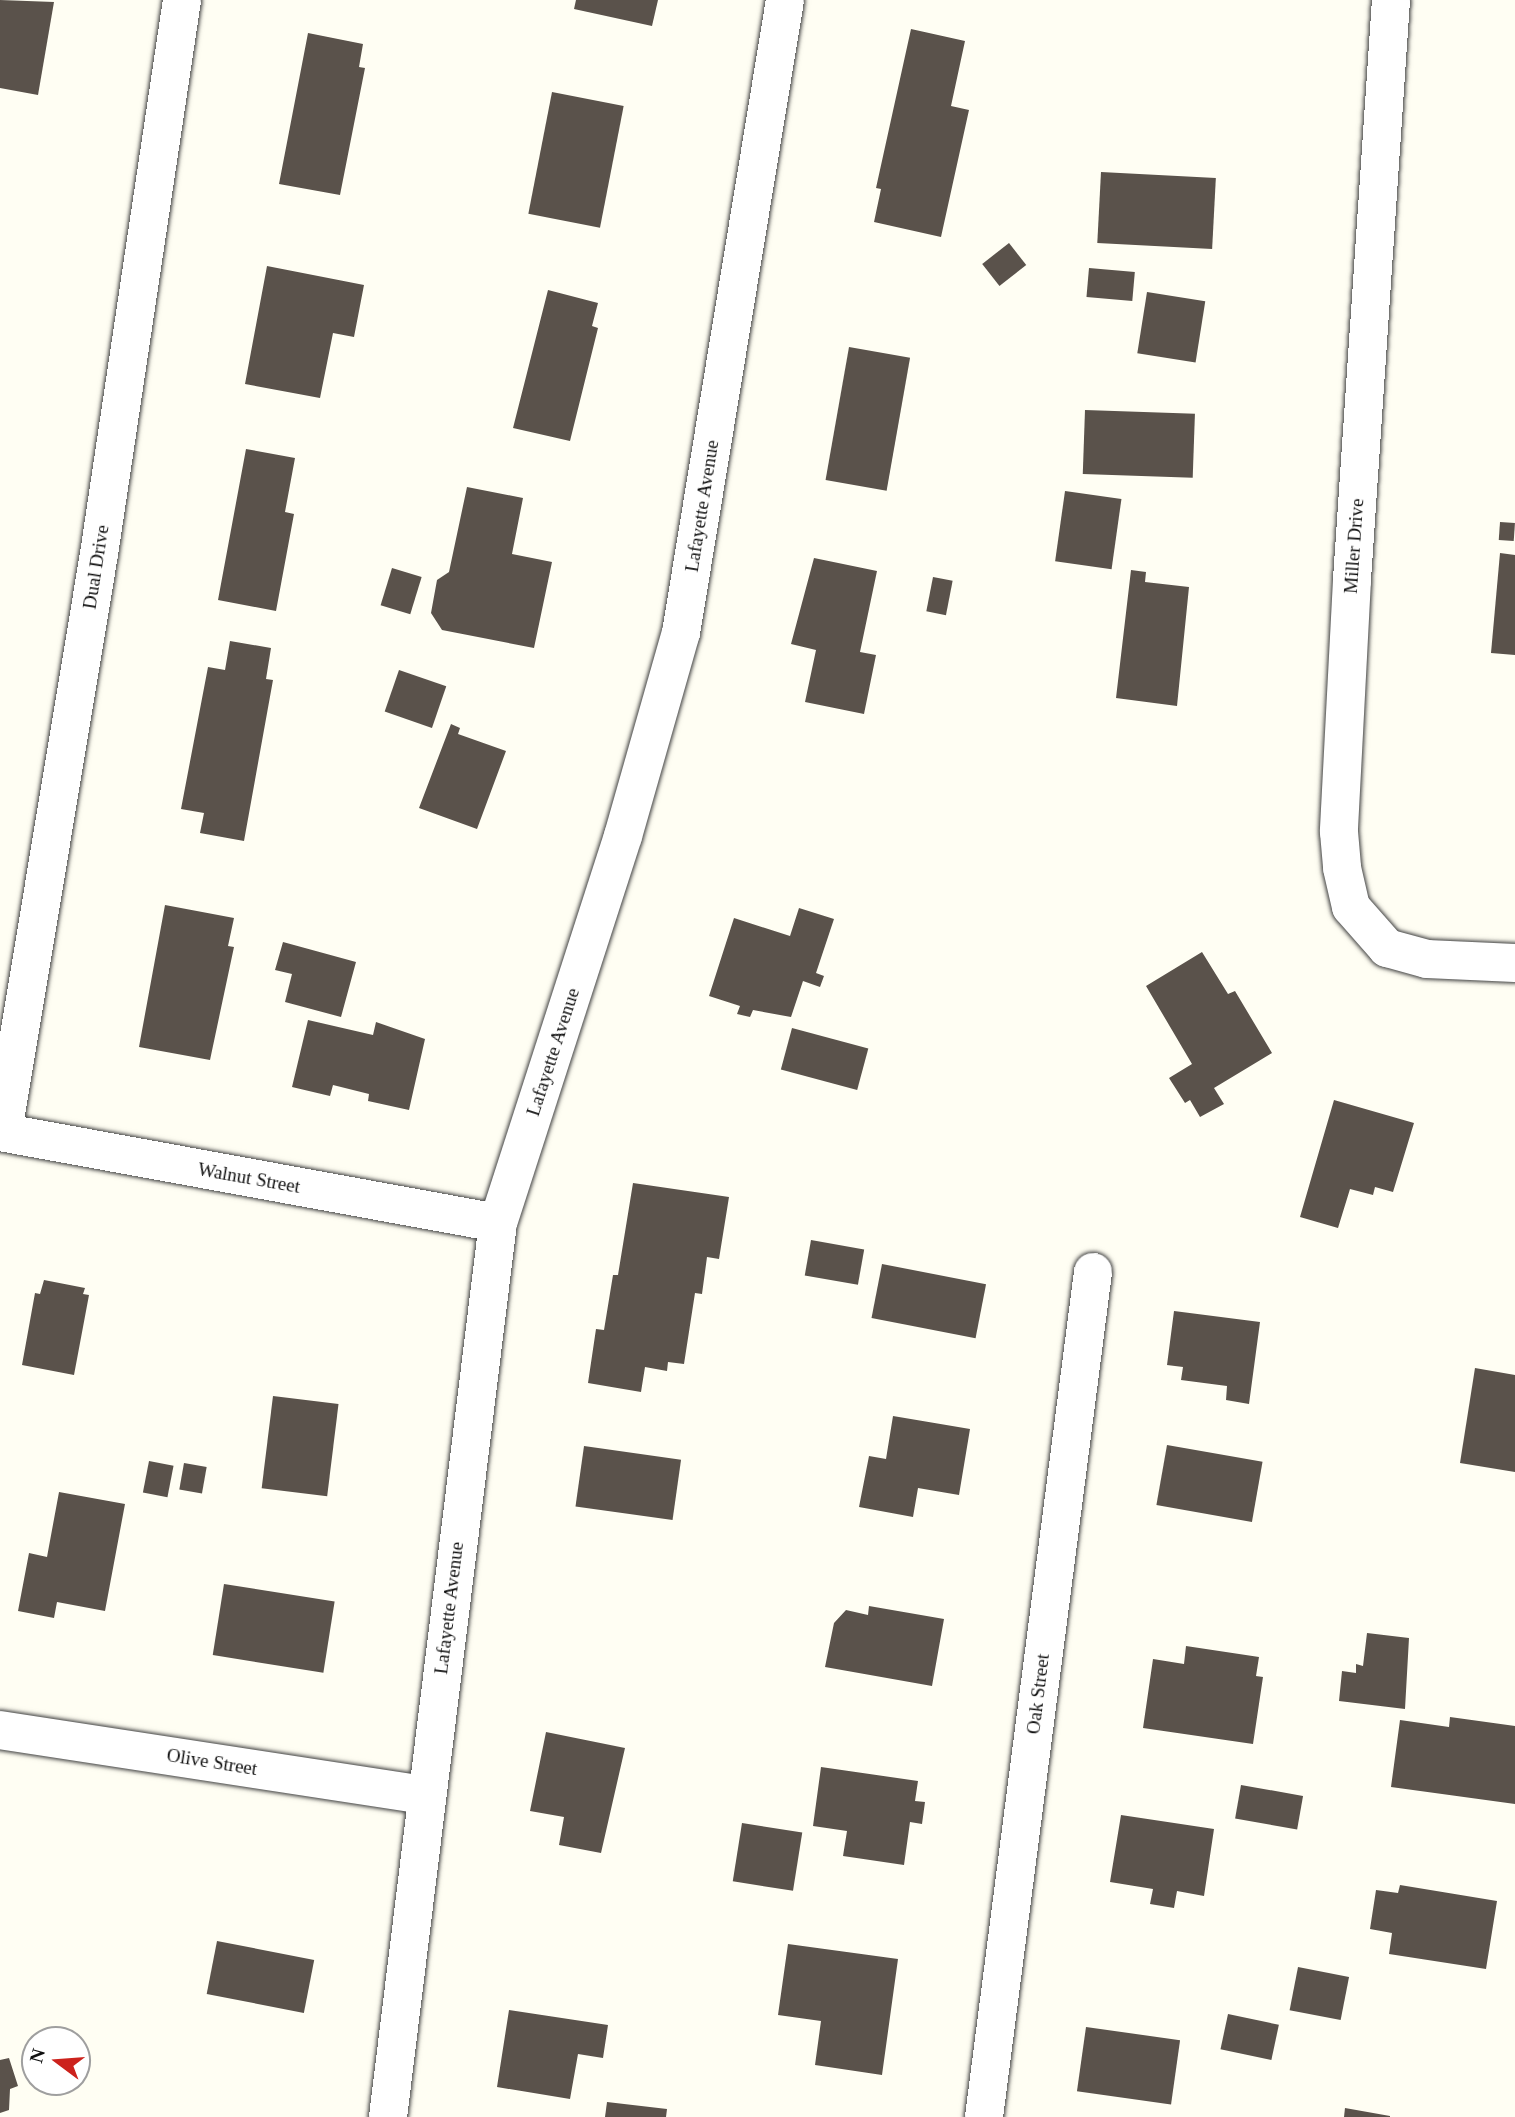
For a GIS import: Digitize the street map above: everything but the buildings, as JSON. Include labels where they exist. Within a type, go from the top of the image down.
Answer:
[{"type":"street","name":"Dual Drive","points":[[1,1132],[99,554],[182,0]]},
{"type":"street","name":"Lafayette Avenue","points":[[388,2117],[425,1795],[498,1223],[623,836],[681,633],[785,0]]},
{"type":"street","name":"Miller Drive","points":[[1391,0],[1352,580],[1339,832],[1342,868],[1351,907],[1387,948],[1427,959],[1515,963]]},
{"type":"street","name":"Walnut Street","points":[[1,1132],[498,1223]]},
{"type":"street","name":"Oak Street","points":[[984,2117],[1093,1272]]},
{"type":"street","name":"Olive Street","points":[[0,1730],[425,1795]]}]
